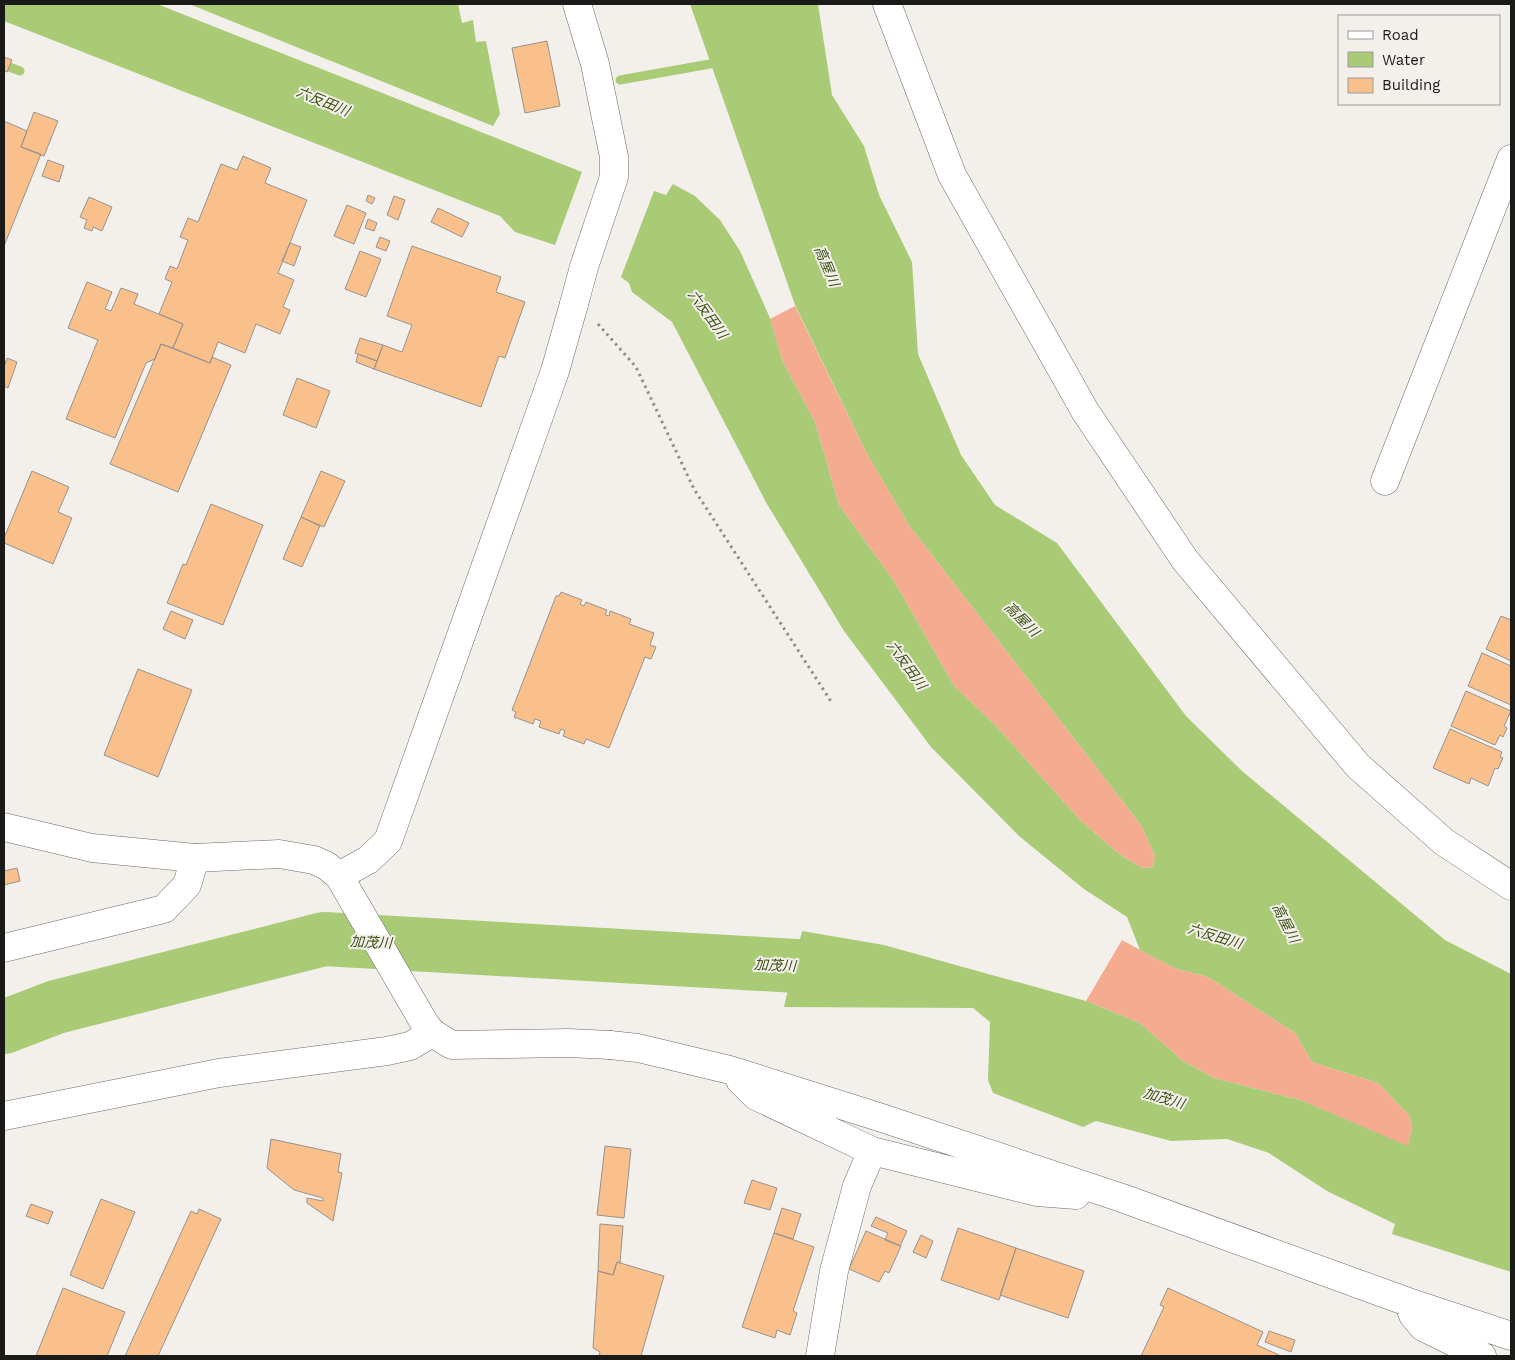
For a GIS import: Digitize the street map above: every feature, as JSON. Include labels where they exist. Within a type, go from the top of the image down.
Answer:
[{"type":"street","points":[[342,880],[368,860],[388,841],[555,371],[584,266],[614,177],[614,157],[595,64],[577,4]]},
{"type":"street","points":[[888,4],[952,175],[1084,411],[1185,560],[1358,766],[1444,842],[1511,886]]},
{"type":"street","points":[[1385,481],[1511,159]]},
{"type":"street","points":[[4,826],[92,848],[195,858],[279,854],[314,860],[327,866],[342,880],[428,1029],[452,1046],[569,1043],[610,1045],[638,1048],[730,1070],[882,1118],[1122,1198],[1408,1302],[1511,1336]]},
{"type":"street","points":[[4,948],[164,909],[187,884],[195,858]]},
{"type":"street","points":[[4,1116],[220,1073],[388,1051],[410,1046],[428,1029]]},
{"type":"street","points":[[730,1070],[756,1096],[872,1152],[1037,1192],[1122,1198]]},
{"type":"street","points":[[820,1356],[834,1271],[857,1186],[872,1152]]},
{"type":"street","points":[[1408,1302],[1413,1315],[1423,1327],[1482,1356]]},
{"type":"path","points":[[574,304],[594,320],[636,367],[694,489],[832,703]]},
{"type":"shaded area","points":[[795,306],[866,452],[908,524],[1141,825],[1155,856],[1152,868],[1140,867],[1119,854],[1080,820],[996,726],[954,686],[894,581],[839,505],[815,422],[782,360],[770,319]]},
{"type":"shaded area","points":[[1122,940],[1174,968],[1208,977],[1295,1033],[1312,1062],[1378,1083],[1409,1115],[1412,1127],[1408,1147],[1303,1101],[1214,1078],[1183,1061],[1140,1023],[1086,1001]]},
{"type":"water","name":"六反田川","points":[[4,4],[157,4],[582,172],[555,245],[515,232],[500,216],[4,21]]},
{"type":"water","points":[[189,4],[458,4],[462,23],[473,20],[476,42],[486,41],[500,114],[493,126]]},
{"type":"water","points":[[690,4],[818,4],[832,95],[864,146],[879,195],[912,262],[918,354],[961,455],[995,505],[1057,543],[1186,716],[1242,771],[1445,940],[1511,974],[1511,1272],[1392,1234],[1395,1224],[1327,1191],[1269,1153],[1227,1139],[1171,1141],[1096,1121],[1083,1127],[993,1093],[988,1080],[990,1022],[973,1008],[784,1007],[802,931],[884,945],[1086,1001],[1140,1023],[1183,1061],[1214,1078],[1303,1101],[1408,1146],[1412,1127],[1409,1115],[1378,1083],[1312,1062],[1295,1033],[1208,977],[1174,968],[1140,950],[1127,917],[1084,889],[1019,836],[931,747],[844,631],[767,504],[672,322],[632,292],[629,283],[621,277],[654,191],[666,195],[673,184],[695,196],[720,220],[740,251],[770,318],[782,360],[815,422],[839,505],[894,581],[954,686],[996,726],[1080,820],[1119,854],[1140,867],[1152,868],[1155,856],[1141,825],[908,524],[866,452],[795,305]]},
{"type":"building","points":[[547,41],[560,106],[525,113],[512,48]]},
{"type":"building","points":[[4,57],[12,60],[7,72],[4,71]]},
{"type":"building","points":[[34,112],[58,121],[44,156],[21,147]]},
{"type":"building","points":[[4,121],[27,131],[21,147],[41,154],[4,246]]},
{"type":"building","points":[[243,156],[271,168],[265,183],[307,200],[278,273],[294,280],[283,307],[290,310],[280,334],[256,324],[245,353],[218,342],[210,363],[173,348],[183,324],[159,314],[172,282],[165,279],[170,266],[177,269],[188,240],[180,237],[188,218],[198,222],[221,164],[237,170]]},
{"type":"building","points":[[48,160],[64,166],[59,182],[42,176]]},
{"type":"building","points":[[368,195],[375,198],[372,204],[366,201]]},
{"type":"building","points":[[394,196],[405,200],[398,220],[387,215]]},
{"type":"building","points":[[89,197],[112,207],[102,231],[93,227],[92,231],[84,228],[87,220],[80,217]]},
{"type":"building","points":[[347,205],[366,213],[354,244],[334,236]]},
{"type":"building","points":[[438,208],[469,223],[462,237],[431,222]]},
{"type":"building","points":[[368,219],[377,223],[374,231],[365,228]]},
{"type":"building","points":[[380,237],[390,241],[386,251],[376,247]]},
{"type":"building","points":[[290,243],[301,247],[294,266],[282,261]]},
{"type":"building","points":[[412,246],[501,277],[496,292],[525,302],[505,358],[499,356],[481,407],[374,369],[383,345],[402,352],[412,325],[387,316]]},
{"type":"building","points":[[360,251],[381,259],[366,297],[345,289]]},
{"type":"building","points":[[87,282],[112,292],[105,309],[111,311],[121,288],[138,294],[134,304],[183,324],[173,348],[161,344],[155,359],[146,363],[115,438],[66,419],[98,340],[68,328]]},
{"type":"building","points":[[360,338],[383,345],[377,361],[355,353]]},
{"type":"building","points":[[161,344],[210,363],[212,357],[231,365],[178,492],[110,464]]},
{"type":"building","points":[[358,354],[377,361],[374,369],[356,362]]},
{"type":"building","points":[[7,358],[17,362],[8,388],[4,386],[4,367]]},
{"type":"building","points":[[297,378],[330,391],[316,428],[283,415]]},
{"type":"building","points":[[32,471],[69,487],[58,512],[72,518],[53,564],[4,543],[4,538]]},
{"type":"building","points":[[321,471],[345,481],[324,527],[301,517]]},
{"type":"building","points":[[211,504],[263,525],[223,625],[167,603],[183,564],[186,565]]},
{"type":"building","points":[[301,517],[320,526],[302,567],[283,559]]},
{"type":"building","points":[[561,592],[582,600],[580,604],[584,606],[586,602],[607,610],[605,615],[609,616],[610,611],[631,619],[629,624],[654,633],[650,645],[656,647],[651,659],[645,657],[609,748],[586,739],[584,744],[563,736],[565,731],[561,729],[559,734],[539,727],[541,721],[535,719],[533,724],[514,717],[516,712],[512,710],[556,596],[559,596]]},
{"type":"building","points":[[171,611],[193,620],[185,639],[163,629]]},
{"type":"building","points":[[1501,616],[1511,620],[1511,661],[1486,649]]},
{"type":"building","points":[[1482,653],[1511,666],[1511,705],[1468,686]]},
{"type":"building","points":[[138,669],[192,690],[158,777],[104,755]]},
{"type":"building","points":[[1466,691],[1511,711],[1504,726],[1507,728],[1503,737],[1500,735],[1495,745],[1451,726]]},
{"type":"building","points":[[1450,729],[1502,752],[1500,757],[1503,758],[1498,769],[1495,768],[1488,786],[1471,778],[1469,784],[1433,768]]},
{"type":"building","points":[[17,868],[20,881],[4,885],[4,871]]},
{"type":"building","points":[[271,1139],[341,1154],[338,1172],[342,1173],[333,1221],[307,1203],[307,1198],[323,1201],[323,1198],[294,1190],[267,1168]]},
{"type":"building","points":[[605,1146],[631,1149],[624,1218],[597,1215]]},
{"type":"building","points":[[752,1180],[777,1188],[770,1210],[744,1203]]},
{"type":"building","points":[[101,1199],[135,1212],[103,1289],[70,1275]]},
{"type":"building","points":[[31,1204],[53,1212],[48,1224],[26,1216]]},
{"type":"building","points":[[782,1208],[801,1214],[793,1239],[774,1233]]},
{"type":"building","points":[[199,1209],[221,1219],[158,1356],[125,1356],[191,1211],[197,1214]]},
{"type":"building","points":[[876,1217],[907,1231],[900,1246],[885,1240],[888,1233],[871,1226]]},
{"type":"building","points":[[600,1224],[623,1226],[620,1263],[617,1262],[613,1275],[598,1271]]},
{"type":"building","points":[[958,1228],[1016,1248],[999,1300],[941,1280]]},
{"type":"building","points":[[866,1231],[901,1246],[889,1273],[885,1271],[879,1282],[849,1269]]},
{"type":"building","points":[[774,1233],[814,1247],[793,1311],[797,1313],[790,1335],[777,1330],[775,1338],[742,1327]]},
{"type":"building","points":[[921,1235],[933,1241],[926,1258],[913,1252]]},
{"type":"building","points":[[1016,1248],[1084,1271],[1068,1318],[1000,1295]]},
{"type":"building","points":[[617,1262],[664,1276],[641,1356],[599,1356],[600,1352],[593,1348],[598,1271],[613,1275]]},
{"type":"building","points":[[63,1288],[125,1312],[107,1356],[36,1356]]},
{"type":"building","points":[[1168,1288],[1263,1332],[1257,1345],[1281,1356],[1141,1356],[1164,1307],[1160,1305]]},
{"type":"building","points":[[1269,1331],[1295,1340],[1291,1352],[1265,1342]]},
{"type":"waterway","points":[[620,80],[721,62]]},
{"type":"waterway","points":[[4,65],[20,71]]},
{"type":"waterway","name":"加茂川","points":[[4,1027],[56,1007],[324,939],[866,970]]},
{"type":"water label","name":"高屋川","points":[[827,266]]},
{"type":"water label","name":"高屋川","points":[[1022,619]]},
{"type":"water label","name":"高屋川","points":[[1286,923]]}]
